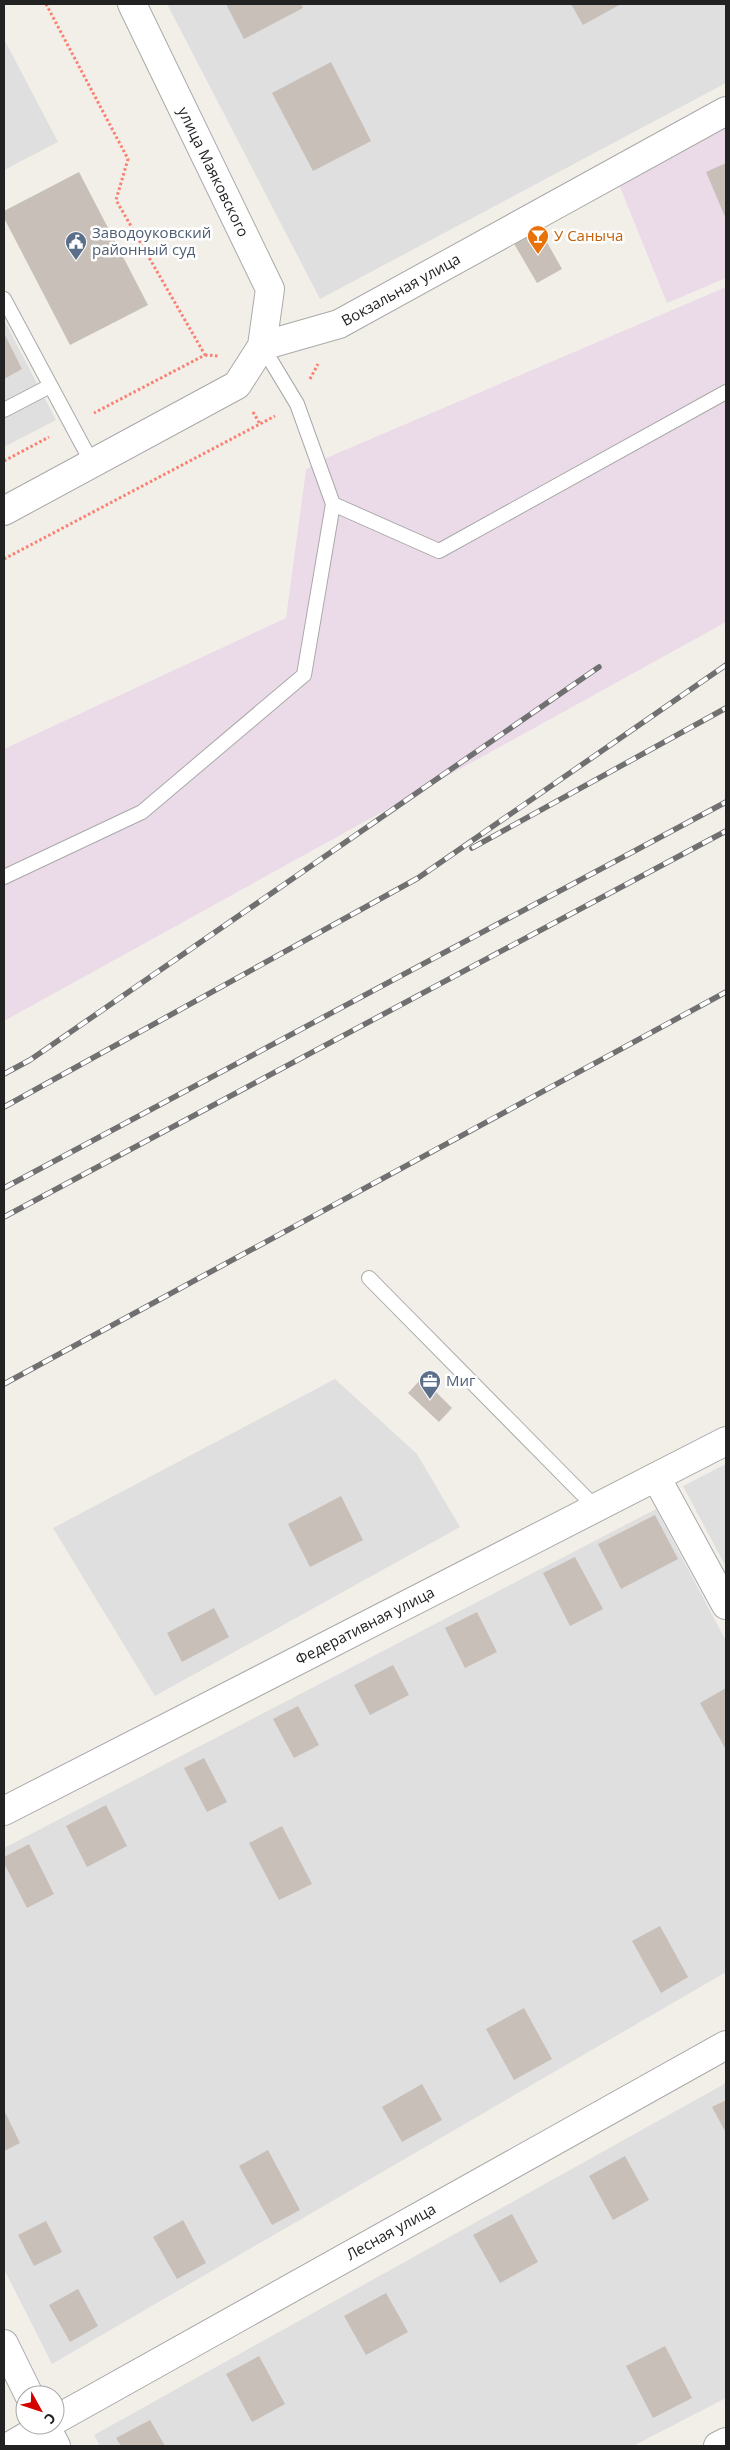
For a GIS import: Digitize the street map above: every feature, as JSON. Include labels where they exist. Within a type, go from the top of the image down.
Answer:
[{"type":"street","name":"улица Маяковского","points":[[132,4],[270,289],[262,346]]},
{"type":"street","name":"Вокзальная улица","points":[[262,346],[339,324],[726,110]]},
{"type":"street","points":[[4,511],[237,385],[262,346]]},
{"type":"street","name":"Федеративная улица","points":[[4,1811],[726,1441]]},
{"type":"street","points":[[656,1477],[726,1605]]},
{"type":"street","name":"Лесная улица","points":[[65,2414],[726,2045]]},
{"type":"street","points":[[4,2344],[25,2385]]},
{"type":"street","points":[[10,2446],[28,2435]]},
{"type":"street","points":[[718,2446],[726,2442]]},
{"type":"lane","points":[[4,299],[92,463]]},
{"type":"lane","points":[[4,878],[142,812],[304,675],[333,504],[297,404],[262,346]]},
{"type":"lane","points":[[4,410],[50,386]]},
{"type":"lane","points":[[333,504],[439,552],[726,392]]},
{"type":"lane","points":[[369,1278],[596,1508]]},
{"type":"path","points":[[4,460],[205,355],[116,200],[128,159],[46,4]]},
{"type":"path","points":[[4,559],[297,404],[339,324]]},
{"type":"shaded area","points":[[167,4],[726,4],[726,83],[320,299]]},
{"type":"shaded area","points":[[4,39],[58,142],[4,170]]},
{"type":"shaded area","points":[[726,122],[726,278],[667,303],[618,182]]},
{"type":"shaded area","points":[[726,287],[726,622],[4,1021],[4,749],[286,618],[306,470],[317,462]]},
{"type":"shaded area","points":[[4,320],[56,420],[4,447]]},
{"type":"shaded area","points":[[335,1379],[417,1454],[460,1527],[155,1696],[53,1528]]},
{"type":"shaded area","points":[[726,1464],[726,1567],[683,1486]]},
{"type":"shaded area","points":[[656,1509],[726,1641],[726,1972],[52,2364],[4,2269],[4,1848]]},
{"type":"shaded area","points":[[726,2083],[726,2398],[633,2446],[100,2446],[94,2435]]},
{"type":"building","points":[[226,4],[301,4],[303,8],[244,39]]},
{"type":"building","points":[[571,4],[621,4],[583,25]]},
{"type":"building","points":[[331,62],[371,141],[313,171],[272,93]]},
{"type":"building","points":[[726,163],[726,219],[706,172]]},
{"type":"building","name":"Заводоуковский районный суд","points":[[79,172],[148,305],[70,345],[4,218],[4,211]]},
{"type":"building","name":"У Саныча","points":[[539,228],[562,269],[537,283],[513,242]]},
{"type":"building","points":[[4,333],[22,369],[4,379]]},
{"type":"building","name":"Миг","points":[[422,1378],[452,1408],[439,1422],[408,1393]]},
{"type":"building","points":[[341,1496],[363,1540],[310,1567],[288,1524]]},
{"type":"building","points":[[655,1515],[678,1559],[621,1589],[598,1544]]},
{"type":"building","points":[[575,1557],[603,1609],[570,1626],[543,1573]]},
{"type":"building","points":[[214,1608],[229,1637],[182,1662],[167,1633]]},
{"type":"building","points":[[477,1612],[497,1652],[465,1668],[445,1628]]},
{"type":"building","points":[[393,1665],[409,1695],[370,1715],[354,1685]]},
{"type":"building","points":[[726,1688],[726,1747],[725,1748],[700,1703]]},
{"type":"building","points":[[298,1706],[319,1745],[294,1758],[273,1719]]},
{"type":"building","points":[[204,1758],[227,1802],[207,1812],[184,1768]]},
{"type":"building","points":[[106,1805],[127,1846],[87,1867],[66,1826]]},
{"type":"building","points":[[282,1826],[312,1884],[279,1900],[249,1843]]},
{"type":"building","points":[[29,1844],[54,1894],[27,1908],[4,1863],[4,1857]]},
{"type":"building","points":[[660,1926],[688,1977],[661,1993],[632,1941]]},
{"type":"building","points":[[524,2008],[552,2059],[514,2080],[486,2029]]},
{"type":"building","points":[[422,2084],[442,2120],[402,2142],[382,2107]]},
{"type":"building","points":[[726,2100],[726,2133],[712,2107]]},
{"type":"building","points":[[4,2110],[20,2143],[4,2151]]},
{"type":"building","points":[[268,2150],[300,2210],[272,2225],[239,2166]]},
{"type":"building","points":[[625,2156],[649,2200],[613,2220],[589,2176]]},
{"type":"building","points":[[512,2214],[538,2262],[500,2283],[473,2235]]},
{"type":"building","points":[[183,2220],[206,2263],[177,2279],[153,2237]]},
{"type":"building","points":[[46,2221],[62,2252],[34,2266],[18,2235]]},
{"type":"building","points":[[78,2289],[98,2326],[70,2342],[49,2305]]},
{"type":"building","points":[[386,2293],[408,2332],[366,2355],[344,2316]]},
{"type":"building","points":[[665,2346],[692,2398],[653,2418],[626,2366]]},
{"type":"building","points":[[259,2356],[285,2404],[252,2422],[226,2374]]},
{"type":"building","points":[[150,2420],[165,2446],[121,2446],[116,2438]]},
{"type":"railway","points":[[4,1107],[418,878],[726,665]]},
{"type":"railway","points":[[4,1074],[30,1060],[599,667]]},
{"type":"railway","points":[[472,848],[726,708]]},
{"type":"railway","points":[[4,1188],[726,802]]},
{"type":"railway","points":[[4,1217],[726,831]]},
{"type":"railway","points":[[4,1384],[726,992]]},
{"type":"place","name":"У Саныча","points":[[538,255]]},
{"type":"place","name":"Заводоуковский районный суд","points":[[76,261]]},
{"type":"place","name":"Миг","points":[[430,1400]]}]
